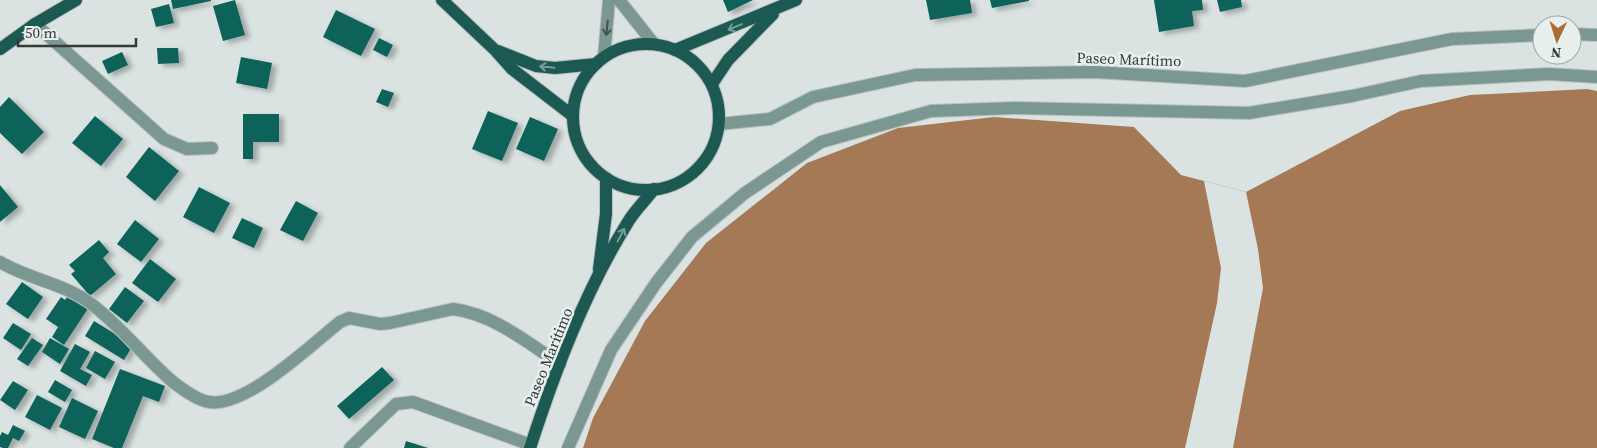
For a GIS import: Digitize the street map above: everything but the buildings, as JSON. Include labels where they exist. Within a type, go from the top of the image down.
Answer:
[{"type":"main road","points":[[0,49],[35,24],[76,0]]},
{"type":"main road","points":[[442,0],[496,50],[512,68],[573,116]]},
{"type":"main road","points":[[675,50],[796,0]]},
{"type":"main road","points":[[712,84],[728,60],[780,7]]},
{"type":"main road","points":[[496,50],[536,66],[555,68],[600,60],[620,49],[637,44],[654,44],[675,50],[690,58],[712,84],[718,104],[719,124],[716,140],[709,154],[695,171],[676,184],[654,189],[638,189],[621,186],[606,178],[592,166],[582,151],[575,134],[573,116],[579,88],[600,60]]},
{"type":"main road","name":"Paseo Marítimo","points":[[598,278],[606,214],[606,178]]},
{"type":"main road","name":"Paseo Marítimo","points":[[531,446],[560,364],[598,278],[628,221],[654,189]]},
{"type":"street","points":[[600,60],[609,0]]},
{"type":"street","points":[[618,0],[654,44]]},
{"type":"street","points":[[35,24],[164,139],[187,149],[212,148]]},
{"type":"street","name":"Paseo Marítimo","points":[[719,124],[770,119],[813,97],[915,75],[1095,72],[1245,81],[1452,39],[1532,35]]},
{"type":"street","points":[[1582,35],[1597,36]]},
{"type":"street","points":[[568,448],[611,350],[656,283],[692,237],[745,193],[821,142],[932,111],[1015,108],[1250,113],[1352,96],[1421,81],[1550,74],[1597,77]]},
{"type":"street","points":[[0,262],[70,291],[90,303],[174,383],[208,402],[218,402],[255,389],[273,377],[340,322],[349,318],[380,324],[453,309],[464,310],[500,324],[560,364]]},
{"type":"street","points":[[350,448],[396,404],[403,401],[413,402],[531,446]]},
{"type":"shaded area","points":[[1587,89],[1597,91],[1597,448],[583,448],[593,418],[645,321],[706,243],[807,163],[898,128],[994,117],[1134,127],[1181,175],[1246,192],[1400,111],[1470,95]]},
{"type":"pier","points":[[1204,181],[1246,192],[1258,249],[1263,288],[1233,448],[1185,448],[1217,303],[1221,268]]}]
